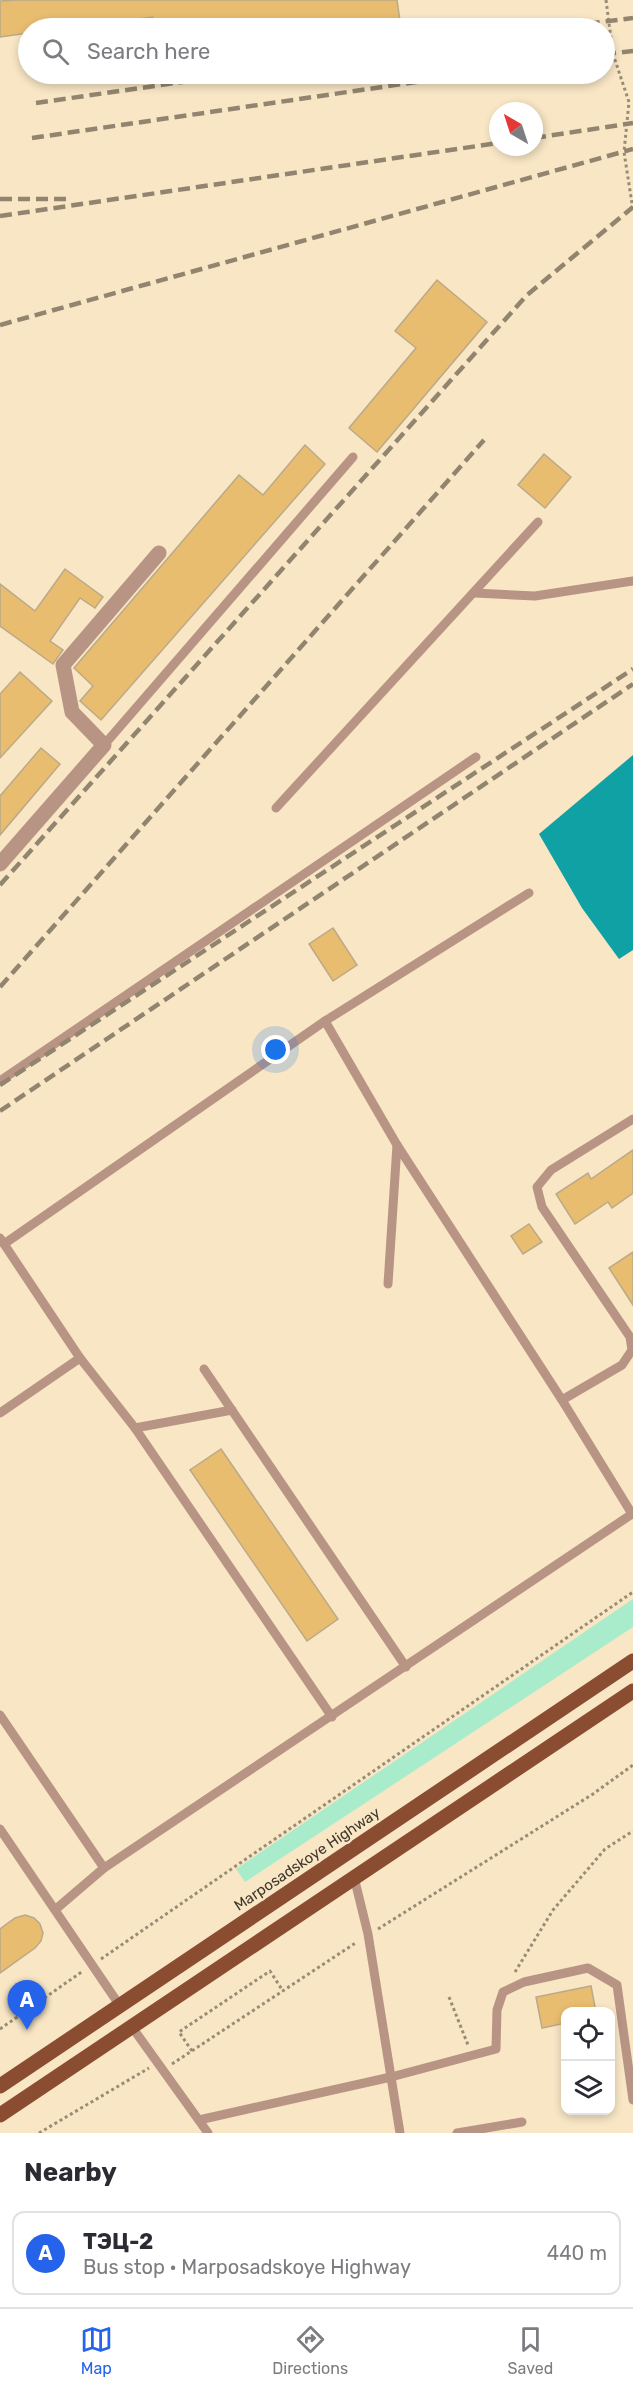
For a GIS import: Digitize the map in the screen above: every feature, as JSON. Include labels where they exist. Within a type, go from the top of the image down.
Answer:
[{"type":"main road","name":"Marposadskoye Highway","points":[[0,2085],[633,1661]]},
{"type":"main road","points":[[0,2115],[633,1691]]},
{"type":"street","points":[[0,864],[104,745],[72,712],[63,665],[159,553]]},
{"type":"lane","points":[[104,745],[353,457]]},
{"type":"lane","points":[[276,808],[538,522]]},
{"type":"lane","points":[[475,593],[535,596],[633,581]]},
{"type":"lane","points":[[0,1081],[476,757]]},
{"type":"lane","points":[[332,1717],[135,1428],[80,1358],[2,1241],[325,1021],[529,892]]},
{"type":"lane","points":[[56,1909],[104,1868],[632,1514],[562,1400],[397,1145],[325,1021]]},
{"type":"lane","points":[[562,1400],[622,1365],[632,1350],[630,1337],[542,1207],[537,1187],[551,1170],[633,1119]]},
{"type":"lane","points":[[388,1284],[397,1145]]},
{"type":"lane","points":[[0,1413],[80,1358]]},
{"type":"lane","points":[[204,1369],[406,1667]]},
{"type":"lane","points":[[135,1428],[232,1410]]},
{"type":"lane","points":[[0,1715],[104,1868]]},
{"type":"lane","points":[[0,1828],[120,2006]]},
{"type":"lane","points":[[354,1877],[368,1934],[400,2133]]},
{"type":"lane","points":[[199,2120],[391,2077],[496,2049],[496,2010],[503,1992],[524,1982],[588,1968],[617,1985],[633,2100]]},
{"type":"lane","points":[[132,2027],[208,2133]]},
{"type":"lane","points":[[457,2133],[522,2122]]},
{"type":"path","points":[[606,0],[608,18]]},
{"type":"path","points":[[615,60],[629,102],[624,152],[633,210]]},
{"type":"path","points":[[99,1960],[633,1592]]},
{"type":"path","points":[[379,1928],[593,1794],[633,1765]]},
{"type":"path","points":[[503,1992],[553,1910],[605,1849],[633,1831]]},
{"type":"path","points":[[169,2067],[365,1937]]},
{"type":"path","points":[[0,2029],[87,1968]]},
{"type":"path","points":[[192,2051],[180,2032],[270,1971],[283,1991]]},
{"type":"path","points":[[450,1997],[472,2055]]},
{"type":"path","points":[[39,2133],[150,2068]]},
{"type":"green space","points":[[633,1599],[633,1627],[245,1882],[236,1869]]},
{"type":"water","points":[[633,755],[633,950],[619,959],[582,908],[539,834]]},
{"type":"building","points":[[397,0],[400,18],[18,18],[18,34],[0,37],[0,1]]},
{"type":"building","points":[[437,280],[487,322],[377,452],[349,428],[416,348],[395,331]]},
{"type":"building","points":[[305,445],[325,464],[101,720],[80,701],[93,686],[74,668],[239,475],[263,495]]},
{"type":"building","points":[[544,454],[571,477],[545,508],[518,485]]},
{"type":"building","points":[[65,569],[103,597],[95,608],[80,598],[50,641],[63,650],[53,664],[0,626],[0,584],[35,611]]},
{"type":"building","points":[[20,672],[52,701],[0,758],[0,694]]},
{"type":"building","points":[[41,748],[60,764],[0,835],[0,796]]},
{"type":"building","points":[[333,928],[357,965],[333,981],[309,944]]},
{"type":"building","points":[[633,1150],[633,1193],[612,1208],[608,1202],[575,1224],[556,1194],[588,1173],[591,1179]]},
{"type":"building","points":[[529,1224],[542,1242],[523,1254],[511,1236]]},
{"type":"building","points":[[633,1252],[633,1305],[609,1268]]},
{"type":"building","points":[[221,1449],[338,1619],[307,1641],[190,1470]]},
{"type":"building","points":[[25,1915],[34,1918],[40,1924],[43,1933],[41,1941],[35,1948],[0,1973],[0,1929],[15,1918]]},
{"type":"building","points":[[591,1986],[595,2007],[561,2007],[561,2024],[542,2028],[536,1997]]},
{"type":"railway","points":[[615,20],[633,18]]},
{"type":"railway","points":[[615,53],[633,51]]},
{"type":"railway","points":[[36,103],[168,84]]},
{"type":"railway","points":[[32,138],[402,84]]},
{"type":"railway","points":[[543,137],[633,123]]},
{"type":"railway","points":[[0,216],[489,144]]},
{"type":"railway","points":[[0,325],[633,149]]},
{"type":"railway","points":[[0,199],[69,199]]},
{"type":"railway","points":[[0,885],[527,295],[633,207]]},
{"type":"railway","points":[[0,987],[484,440]]},
{"type":"railway","points":[[0,1085],[633,669]]},
{"type":"railway","points":[[0,1111],[633,684]]},
{"type":"place","name":"ТЭЦ-2","points":[[27,2030]]}]
